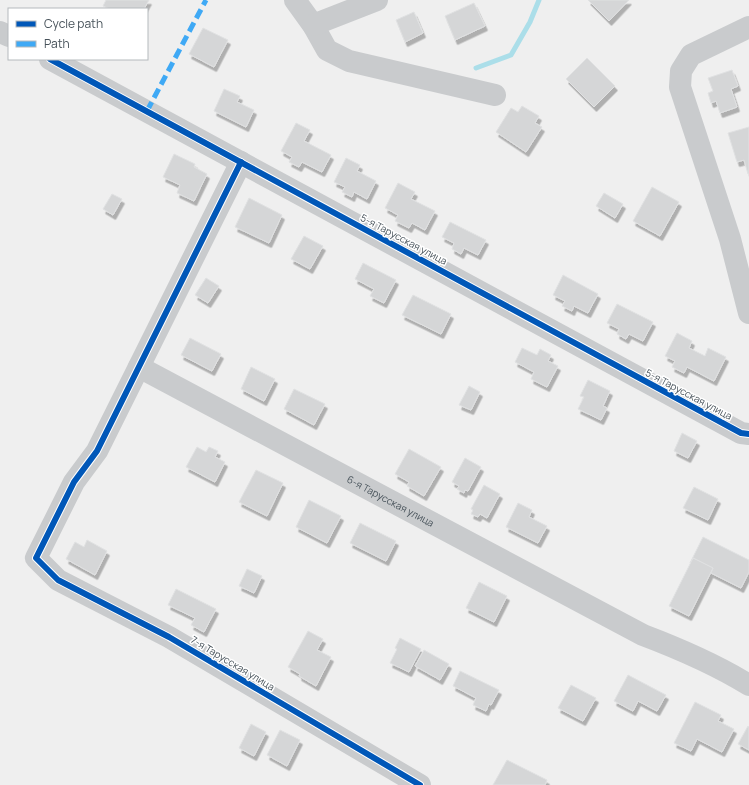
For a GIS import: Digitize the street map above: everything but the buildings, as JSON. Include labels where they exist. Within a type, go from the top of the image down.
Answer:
[{"type":"street","points":[[295,0],[313,25],[327,50],[349,61],[495,96]]},
{"type":"street","points":[[313,25],[377,0]]},
{"type":"street","points":[[749,27],[691,56],[681,71],[680,87],[730,239],[749,313]]},
{"type":"street","name":"5-я Тарусская улица","points":[[52,60],[741,433],[749,434]]},
{"type":"street","points":[[139,367],[241,162]]},
{"type":"street","name":"7-я Тарусская улица","points":[[139,367],[97,451],[74,482],[36,558],[58,580],[169,637],[420,785]]},
{"type":"street","name":"6-я Тарусская улица","points":[[139,367],[643,635],[684,650],[733,675],[749,685]]},
{"type":"waterway","points":[[476,68],[511,55],[530,22],[539,0]]},
{"type":"marked path","points":[[147,111],[206,0]]},
{"type":"cycle path","points":[[52,60],[741,433],[749,434]]},
{"type":"cycle path","points":[[241,162],[97,451],[74,482],[36,558],[58,580],[169,637],[420,785]]}]
